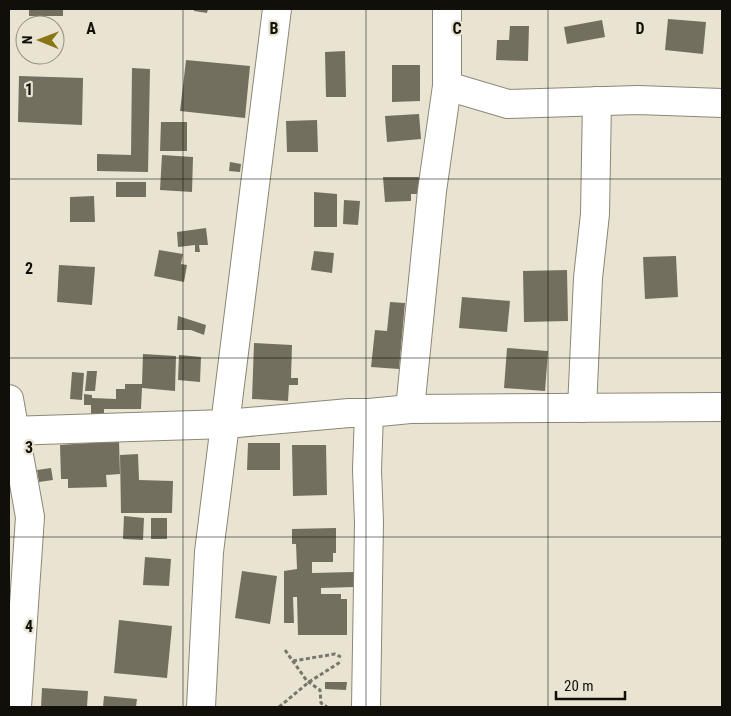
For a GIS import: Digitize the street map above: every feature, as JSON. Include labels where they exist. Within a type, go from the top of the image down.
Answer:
[{"type":"street","points":[[201,707],[209,552],[276,9]]},
{"type":"street","points":[[410,409],[432,191],[447,86],[447,9]]},
{"type":"street","points":[[447,86],[508,104],[638,100],[722,103]]},
{"type":"street","points":[[582,408],[588,278],[595,214],[597,101]]},
{"type":"street","points":[[9,399],[12,431],[30,517],[17,707]]},
{"type":"street","points":[[12,431],[226,424],[349,413],[369,414],[410,409],[722,407]]},
{"type":"street","points":[[366,707],[369,414]]},
{"type":"path","points":[[285,650],[309,682],[320,690],[321,703],[327,707]]},
{"type":"path","points":[[279,707],[309,682],[347,659],[335,654],[292,661]]},
{"type":"building","points":[[29,9],[63,9],[63,15],[29,15]]},
{"type":"building","points":[[194,9],[208,9],[207,13],[194,11]]},
{"type":"building","points":[[668,19],[706,22],[703,54],[665,50]]},
{"type":"building","points":[[602,20],[605,37],[567,44],[564,27]]},
{"type":"building","points":[[510,26],[529,26],[528,61],[496,60],[497,40],[509,40]]},
{"type":"building","points":[[345,51],[346,97],[326,97],[325,52]]},
{"type":"building","points":[[186,60],[250,66],[245,118],[180,111]]},
{"type":"building","points":[[392,65],[420,65],[420,101],[392,102]]},
{"type":"building","points":[[132,68],[150,69],[148,172],[97,171],[97,154],[131,155]]},
{"type":"building","points":[[19,76],[83,78],[82,125],[18,122]]},
{"type":"building","points":[[419,114],[421,139],[387,142],[385,116]]},
{"type":"building","points":[[317,120],[318,152],[287,152],[286,121]]},
{"type":"building","points":[[161,122],[187,122],[187,151],[160,151]]},
{"type":"building","points":[[162,155],[193,157],[192,192],[160,190]]},
{"type":"building","points":[[230,162],[241,164],[240,172],[229,171]]},
{"type":"building","points":[[383,177],[419,177],[420,194],[411,194],[411,201],[385,202]]},
{"type":"building","points":[[116,182],[146,182],[146,197],[116,197]]},
{"type":"building","points":[[314,192],[337,194],[337,227],[314,227]]},
{"type":"building","points":[[94,196],[95,222],[70,222],[70,197]]},
{"type":"building","points":[[344,200],[360,201],[358,225],[343,224]]},
{"type":"building","points":[[206,228],[208,245],[199,245],[200,252],[195,252],[195,245],[178,247],[177,232]]},
{"type":"building","points":[[159,250],[183,254],[181,264],[187,265],[184,282],[154,276]]},
{"type":"building","points":[[314,251],[334,253],[332,273],[311,270]]},
{"type":"building","points":[[676,256],[678,297],[645,299],[643,257]]},
{"type":"building","points":[[59,265],[95,267],[92,305],[57,302]]},
{"type":"building","points":[[567,270],[568,321],[524,322],[523,271]]},
{"type":"building","points":[[462,297],[510,301],[507,332],[459,328]]},
{"type":"building","points":[[390,302],[405,303],[399,369],[371,367],[375,330],[387,331]]},
{"type":"building","points":[[178,316],[206,325],[204,335],[191,330],[177,330]]},
{"type":"building","points":[[254,343],[292,345],[291,378],[298,378],[298,385],[289,385],[288,401],[252,399]]},
{"type":"building","points":[[507,348],[548,351],[545,391],[504,388]]},
{"type":"building","points":[[143,354],[176,356],[175,391],[142,388],[141,409],[104,409],[104,416],[91,416],[91,405],[84,405],[84,394],[92,395],[92,398],[116,399],[116,389],[125,389],[125,384],[142,384]]},
{"type":"building","points":[[179,355],[201,357],[200,382],[178,380]]},
{"type":"building","points":[[87,371],[97,371],[95,391],[85,391]]},
{"type":"building","points":[[72,372],[84,373],[82,400],[70,399]]},
{"type":"building","points":[[119,441],[120,474],[106,475],[107,487],[68,488],[68,479],[61,479],[60,445]]},
{"type":"building","points":[[248,443],[280,443],[280,470],[247,470]]},
{"type":"building","points":[[292,445],[326,445],[327,495],[293,496]]},
{"type":"building","points":[[138,454],[139,480],[173,481],[172,513],[121,513],[120,455]]},
{"type":"building","points":[[51,468],[53,480],[39,482],[37,470]]},
{"type":"building","points":[[124,516],[144,518],[143,540],[123,539]]},
{"type":"building","points":[[151,518],[167,518],[167,539],[151,539]]},
{"type":"building","points":[[336,528],[336,553],[333,553],[333,562],[312,562],[312,573],[354,572],[354,587],[321,588],[321,594],[341,594],[341,599],[347,599],[347,635],[298,635],[297,597],[293,597],[294,623],[284,623],[284,571],[297,569],[296,544],[292,544],[292,529]]},
{"type":"building","points":[[145,557],[171,559],[169,586],[143,585]]},
{"type":"building","points":[[242,571],[277,576],[270,624],[235,618]]},
{"type":"building","points":[[119,620],[172,626],[167,678],[114,673]]},
{"type":"building","points":[[325,682],[347,682],[346,690],[325,689]]},
{"type":"building","points":[[42,688],[88,691],[87,707],[41,707]]},
{"type":"building","points":[[104,696],[137,699],[136,707],[103,707]]}]
